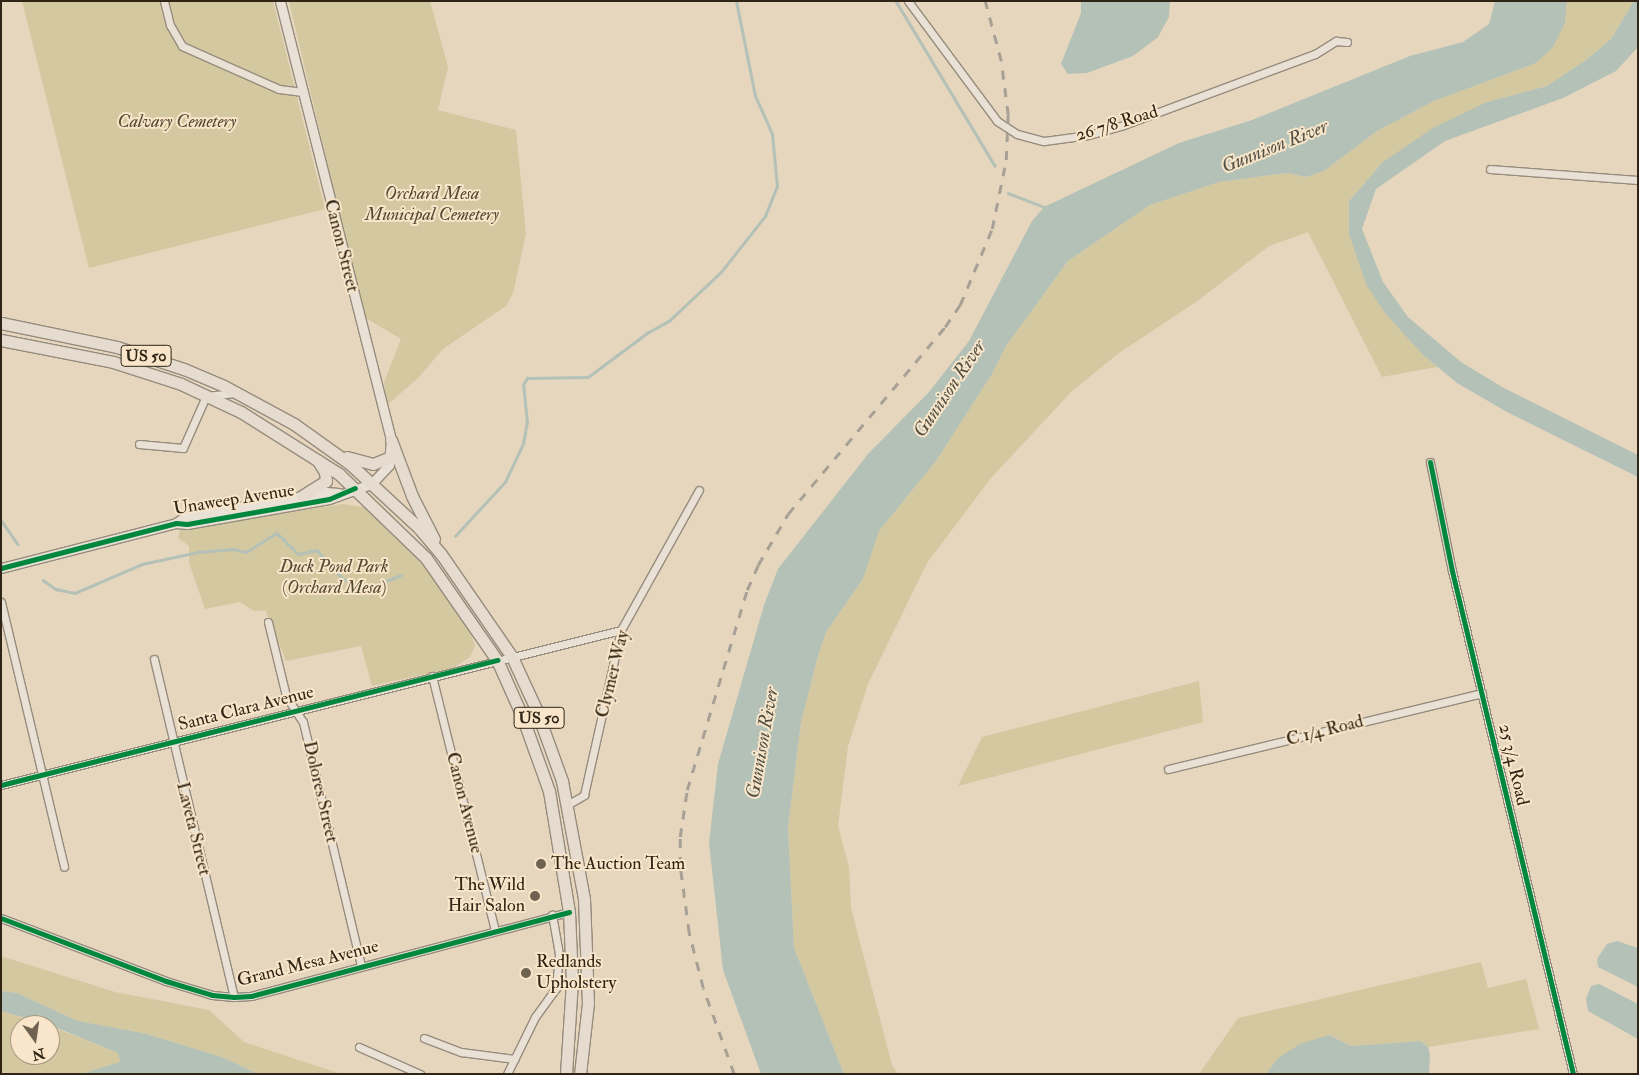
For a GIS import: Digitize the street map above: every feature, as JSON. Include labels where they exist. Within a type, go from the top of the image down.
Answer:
[{"type":"highway","name":"US 50","points":[[1,324],[117,347],[184,369],[236,393],[294,424],[334,452],[371,484],[441,554],[512,657],[536,709],[562,781],[568,804],[584,899],[588,1002],[579,1074]]},
{"type":"highway","name":"US 50","points":[[1,340],[113,362],[181,384],[241,412],[315,458],[355,488],[426,558],[497,660],[522,716],[549,791],[569,912],[572,981],[566,1074]]},
{"type":"highway","points":[[391,440],[412,496],[441,554]]},
{"type":"highway","points":[[334,452],[373,464],[390,457]]},
{"type":"highway","points":[[302,496],[326,481],[325,472],[315,458]]},
{"type":"highway","points":[[497,660],[513,671],[555,774],[562,781]]},
{"type":"highway","points":[[549,791],[559,798],[575,890],[584,899]]},
{"type":"highway","points":[[569,912],[580,930],[581,1007],[576,1057],[579,1074]]},
{"type":"main road","name":"Canon Street","points":[[280,1],[391,440],[390,457],[385,471],[371,484]]},
{"type":"main road","name":"Unaweep Avenue","points":[[1,568],[176,523],[188,524],[328,499],[340,493],[371,484]]},
{"type":"main road","name":"Unaweep Avenue","points":[[176,523],[186,516],[302,496],[340,493]]},
{"type":"street","points":[[164,1],[170,25],[182,46],[278,89],[302,92]]},
{"type":"street","name":"26 7/8 Road","points":[[908,1],[997,121],[1017,134],[1044,141],[1089,135],[1121,126],[1306,58],[1336,41],[1347,42]]},
{"type":"street","points":[[1490,169],[1638,180]]},
{"type":"street","points":[[139,444],[183,448],[206,396],[236,393]]},
{"type":"street","name":"25 3/4 Road","points":[[1430,462],[1482,693],[1573,1074]]},
{"type":"street","name":"Clymer Way","points":[[568,804],[584,795],[621,630],[699,490]]},
{"type":"street","points":[[1,602],[44,774],[64,867]]},
{"type":"street","name":"Dolores Street","points":[[268,622],[286,696],[303,722],[361,966]]},
{"type":"street","name":"Santa Clara Avenue","points":[[1,784],[621,630]]},
{"type":"street","name":"Laveta Street","points":[[154,659],[171,742],[234,997]]},
{"type":"street","name":"Canon Avenue","points":[[432,676],[496,930]]},
{"type":"street","name":"C 1/4 Road","points":[[1168,769],[1482,693]]},
{"type":"street","name":"Grand Mesa Avenue","points":[[1,918],[166,981],[212,995],[234,997],[251,996],[569,912]]},
{"type":"street","points":[[507,1074],[535,1017],[556,988],[559,954],[552,915]]},
{"type":"street","points":[[424,1038],[461,1052],[515,1059]]},
{"type":"street","points":[[359,1047],[420,1074]]},
{"type":"green space","name":"Calvary Cemetery","points":[[22,1],[273,1],[325,209],[89,268]]},
{"type":"green space","name":"Orchard Mesa Municipal Cemetery","points":[[289,1],[430,1],[448,67],[438,110],[516,130],[526,234],[513,293],[506,306],[443,349],[418,378],[387,405],[384,382],[401,339],[364,317]]},
{"type":"green space","points":[[1567,1],[1634,1],[1611,39],[1586,60],[1547,86],[1487,102],[1383,162],[1349,201],[1349,234],[1423,355],[1437,367],[1382,377],[1308,232],[1269,246],[1196,302],[1119,353],[1071,392],[991,478],[927,563],[868,684],[848,746],[838,826],[849,867],[851,908],[892,1065],[898,1074],[844,1074],[794,948],[788,828],[801,722],[818,656],[826,632],[863,579],[879,531],[936,461],[992,374],[1006,346],[1068,261],[1150,205],[1219,182],[1288,173],[1306,177],[1324,171],[1377,131],[1434,101],[1536,63],[1565,23]]},
{"type":"green space","name":"Duck Pond Park (Orchard Mesa)","points":[[342,504],[364,507],[429,570],[470,632],[475,646],[470,657],[453,668],[372,686],[361,646],[286,661],[265,610],[254,611],[240,602],[205,609],[189,563],[189,546],[178,538],[180,530]]},
{"type":"green space","points":[[1199,681],[1203,722],[958,786],[982,737]]},
{"type":"green space","points":[[1,956],[115,992],[209,1010],[244,1042],[341,1074],[258,1074],[222,1057],[143,1033],[78,1021],[17,993],[1,991]]},
{"type":"green space","points":[[1481,962],[1488,988],[1526,979],[1539,1029],[1428,1047],[1421,1041],[1351,1046],[1329,1035],[1278,1058],[1266,1074],[1199,1074],[1238,1018]]},
{"type":"green space","points":[[1,1011],[14,1015],[10,1015],[10,1065],[60,1065],[60,1030],[118,1053],[120,1062],[81,1074],[1,1074]]},
{"type":"water","points":[[1081,1],[1170,1],[1169,17],[1158,37],[1133,56],[1087,73],[1068,74],[1061,64],[1081,13]]},
{"type":"water","name":"Gunnison River","points":[[1495,1],[1567,1],[1565,23],[1553,47],[1536,63],[1434,101],[1377,131],[1324,171],[1306,177],[1288,173],[1219,182],[1150,205],[1068,261],[1006,346],[992,374],[936,461],[879,531],[863,579],[826,632],[818,656],[801,722],[788,828],[794,948],[844,1074],[761,1074],[723,970],[709,843],[718,764],[764,605],[778,569],[868,454],[929,392],[969,341],[1032,221],[1044,207],[1179,143],[1252,120],[1410,56],[1463,42],[1489,24]]},
{"type":"water","points":[[1634,1],[1638,1],[1638,47],[1616,71],[1563,98],[1445,141],[1376,189],[1362,229],[1383,282],[1408,317],[1461,362],[1502,387],[1638,455],[1638,477],[1507,412],[1457,383],[1423,355],[1385,313],[1366,284],[1349,234],[1349,201],[1383,162],[1433,128],[1487,102],[1547,86],[1586,60],[1611,39]]},
{"type":"water","points":[[1617,941],[1638,948],[1638,987],[1598,967],[1597,959],[1607,944]]},
{"type":"water","points":[[1599,984],[1638,1004],[1638,1039],[1588,1011],[1586,999],[1591,986]]},
{"type":"water","points":[[1,991],[17,993],[78,1021],[143,1033],[222,1057],[258,1074],[81,1074],[120,1062],[118,1053],[60,1029],[60,1015],[15,1015],[1,1011]]},
{"type":"water","points":[[1329,1035],[1351,1046],[1421,1041],[1428,1047],[1430,1055],[1429,1074],[1266,1074],[1278,1058],[1300,1044]]},
{"type":"waterway","points":[[455,536],[505,482],[523,444],[527,422],[523,385],[527,378],[588,377],[647,333],[670,320],[721,272],[765,216],[777,187],[772,134],[755,96],[736,1]]},
{"type":"waterway","points":[[896,1],[995,166]]},
{"type":"waterway","points":[[1008,193],[1044,207]]},
{"type":"waterway","points":[[1,520],[18,544]]},
{"type":"waterway","points":[[43,580],[56,589],[75,593],[142,564],[198,552],[233,549],[246,552],[277,533],[298,554],[317,550],[343,579],[370,587],[401,575]]},
{"type":"railway","points":[[734,1074],[703,988],[689,933],[680,866],[680,837],[687,790],[747,590],[758,565],[788,514],[945,327],[960,305],[992,229],[1006,160],[1008,115],[1001,61],[985,1]]},
{"type":"cycle path","points":[[1430,462],[1452,571],[1573,1074]]},
{"type":"cycle path","points":[[1,568],[176,523],[187,524],[329,499],[355,488]]},
{"type":"cycle path","points":[[1,785],[497,660]]},
{"type":"cycle path","points":[[1,918],[166,981],[212,995],[234,997],[251,996],[569,912]]},
{"type":"place","name":"The Auction Team","points":[[541,864]]},
{"type":"place","name":"The Wild Hair Salon","points":[[535,896]]},
{"type":"place","name":"Redlands Upholstery","points":[[526,973]]}]
